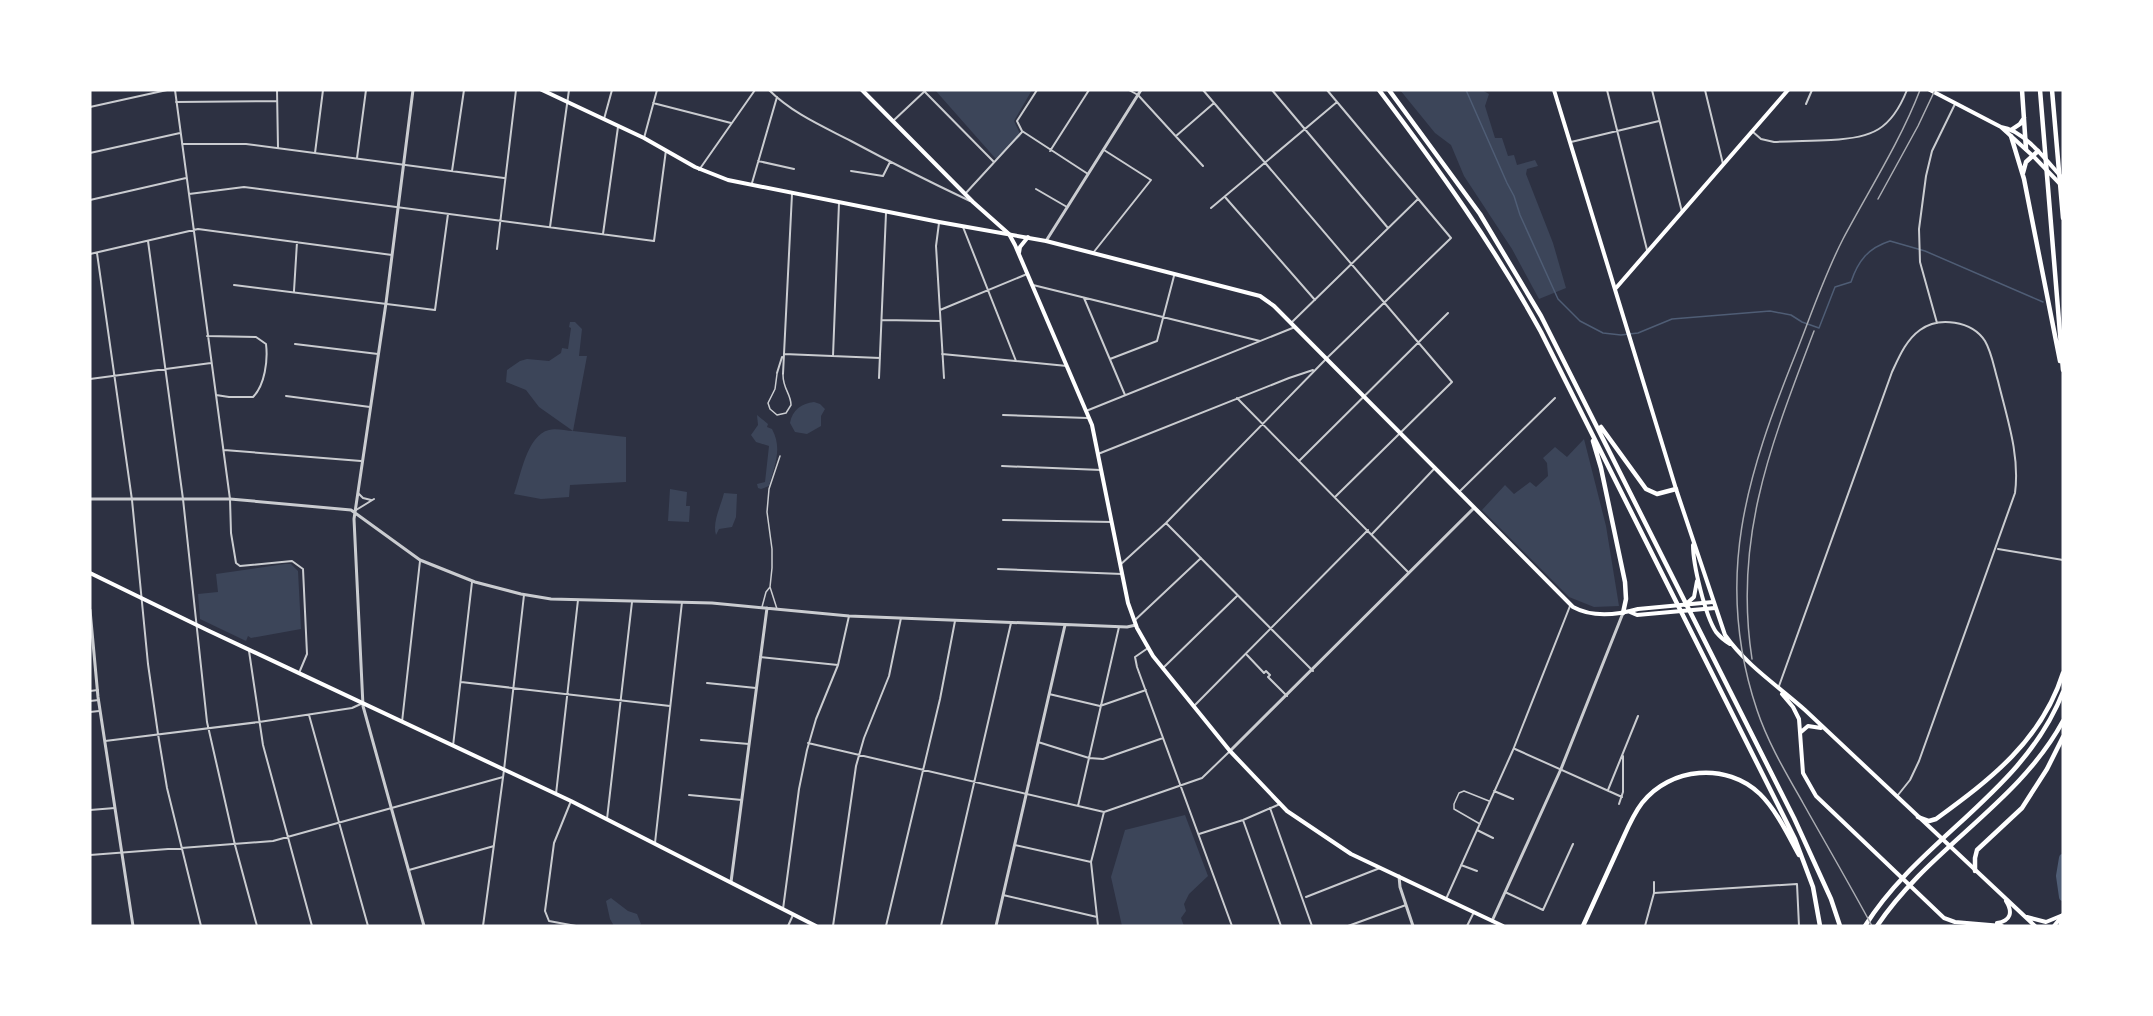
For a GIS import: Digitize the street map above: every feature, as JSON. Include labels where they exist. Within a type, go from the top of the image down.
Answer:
[{"type":"highway","points":[[1379,90],[1442,174],[1490,244],[1541,332],[1780,809],[1808,871],[1820,926]]},
{"type":"highway","points":[[1389,90],[1460,185],[1498,242],[1537,308],[1798,826],[1831,899],[1840,926]]},
{"type":"highway","points":[[2022,90],[2026,149]]},
{"type":"highway","points":[[2040,90],[2063,371]]},
{"type":"highway","points":[[2052,90],[2063,218]]},
{"type":"highway","points":[[2011,130],[2024,118]]},
{"type":"highway","points":[[2011,136],[2024,179],[2047,286],[2056,347],[2063,371]]},
{"type":"highway","points":[[2024,179],[2025,164],[2038,151]]},
{"type":"highway","points":[[2059,166],[2063,188]]},
{"type":"highway","points":[[1591,414],[1646,489],[1657,494],[1676,489]]},
{"type":"highway","points":[[1586,421],[1601,468],[1625,582],[1626,598],[1623,613]]},
{"type":"highway","points":[[1918,818],[1929,821],[1936,819],[2016,753],[2046,714],[2063,673]]},
{"type":"highway","points":[[1865,925],[1876,908],[1909,871],[1992,793],[2021,762],[2042,735],[2063,692]]},
{"type":"highway","points":[[1877,926],[1903,892],[2034,766],[2063,721]]},
{"type":"highway","points":[[1976,871],[1974,858],[1977,850],[2022,808],[2047,769],[2063,737]]},
{"type":"highway","points":[[1583,926],[1638,808],[1656,789],[1684,775],[1702,772],[1721,774],[1751,787],[1773,810],[1808,871]]},
{"type":"main road","points":[[542,90],[644,138],[699,170],[728,180],[963,227],[1028,237],[1260,296],[1274,306],[1327,358],[1571,605],[1592,614],[1623,613],[1636,609],[1693,602],[1713,602]]},
{"type":"main road","points":[[862,90],[973,202],[1009,234],[1089,418],[1122,574],[1135,623],[1148,648],[1163,668],[1230,751],[1297,819],[1348,852],[1503,926]]},
{"type":"main road","points":[[1554,90],[1693,543],[1725,635],[1736,648]]},
{"type":"main road","points":[[1616,288],[1788,90]]},
{"type":"main road","points":[[1930,90],[2011,130],[2026,140],[2063,179]]},
{"type":"main road","points":[[2001,127],[2026,149],[2063,188]]},
{"type":"main road","points":[[1019,254],[1020,247],[1028,237]]},
{"type":"main road","points":[[1693,543],[1696,574],[1693,602]]},
{"type":"main road","points":[[90,573],[571,801],[816,926]]},
{"type":"main road","points":[[1696,574],[1718,634],[1756,667],[1778,689],[1796,712],[1803,773],[1818,800],[1941,916],[1950,921],[2002,926]]},
{"type":"main road","points":[[1630,612],[1637,615],[1715,608]]},
{"type":"main road","points":[[1778,689],[1796,703],[2035,926]]},
{"type":"main road","points":[[1800,734],[1810,726],[1824,730]]},
{"type":"main road","points":[[1990,924],[2003,922],[2010,916],[2010,910],[2004,897]]},
{"type":"main road","points":[[2023,914],[2044,922],[2063,915]]},
{"type":"main road","points":[[2054,926],[2063,915]]},
{"type":"main road","points":[[2060,926],[2063,915]]},
{"type":"street","points":[[90,107],[167,90]]},
{"type":"street","points":[[175,90],[224,450],[230,499],[231,533],[236,563],[238,566],[286,560],[297,563],[303,569],[307,654],[299,673]]},
{"type":"street","points":[[277,90],[278,148]]},
{"type":"street","points":[[315,153],[323,90]]},
{"type":"street","points":[[357,159],[366,90]]},
{"type":"street","points":[[413,90],[386,303],[354,512],[363,704],[424,926]]},
{"type":"street","points":[[452,171],[464,90]]},
{"type":"street","points":[[497,249],[516,90]]},
{"type":"street","points":[[550,228],[569,90]]},
{"type":"street","points":[[604,119],[612,90]]},
{"type":"street","points":[[644,138],[657,90]]},
{"type":"street","points":[[699,170],[755,90]]},
{"type":"street","points":[[769,90],[811,121],[973,202]]},
{"type":"street","points":[[1037,90],[1017,121],[1022,131],[1089,174]]},
{"type":"street","points":[[1050,151],[1089,90]]},
{"type":"street","points":[[1129,90],[1137,95],[1203,166]]},
{"type":"street","points":[[1046,241],[1141,90]]},
{"type":"street","points":[[1203,90],[1452,382],[1335,497]]},
{"type":"street","points":[[1272,90],[1388,228]]},
{"type":"street","points":[[1120,565],[1166,523],[1327,358],[1451,238],[1327,90]]},
{"type":"street","points":[[1607,90],[1647,252]]},
{"type":"street","points":[[1652,90],[1682,212]]},
{"type":"street","points":[[1705,90],[1723,164]]},
{"type":"street","points":[[1806,104],[1812,90]]},
{"type":"street","points":[[1752,132],[1761,139],[1774,142],[1862,137],[1889,122],[1907,90]]},
{"type":"street","points":[[893,121],[925,91],[994,162]]},
{"type":"street","points":[[752,186],[777,97]]},
{"type":"street","points":[[176,102],[277,101]]},
{"type":"street","points":[[1211,208],[1337,102]]},
{"type":"street","points":[[653,103],[731,123]]},
{"type":"street","points":[[1175,136],[1214,103]]},
{"type":"street","points":[[1937,323],[1922,273],[1918,244],[1929,160],[1937,138],[1956,104]]},
{"type":"street","points":[[1569,142],[1659,120]]},
{"type":"street","points":[[603,234],[618,125]]},
{"type":"street","points":[[965,194],[1022,131]]},
{"type":"street","points":[[90,153],[180,133]]},
{"type":"street","points":[[182,144],[246,144],[504,178]]},
{"type":"street","points":[[188,194],[244,187],[654,241],[666,150]]},
{"type":"street","points":[[1093,253],[1152,180],[1103,150]]},
{"type":"street","points":[[758,161],[794,169]]},
{"type":"street","points":[[851,171],[883,176],[890,162]]},
{"type":"street","points":[[90,200],[186,178]]},
{"type":"street","points":[[1036,189],[1067,207]]},
{"type":"street","points":[[783,354],[775,389],[768,403],[772,412],[780,415],[789,411],[791,405],[790,397],[785,392],[783,354],[792,194]]},
{"type":"street","points":[[1225,196],[1314,300]]},
{"type":"street","points":[[1086,411],[1260,341],[1293,325],[1314,300],[1418,198]]},
{"type":"street","points":[[833,356],[839,203]]},
{"type":"street","points":[[879,378],[886,212]]},
{"type":"street","points":[[234,285],[435,310],[448,214]]},
{"type":"street","points":[[939,222],[936,246],[944,378]]},
{"type":"street","points":[[963,227],[1016,361]]},
{"type":"street","points":[[90,254],[194,230],[392,255]]},
{"type":"street","points":[[148,241],[183,499],[208,728],[235,845],[257,926]]},
{"type":"street","points":[[294,291],[297,242]]},
{"type":"street","points":[[97,252],[132,500],[148,664],[166,788],[201,926]]},
{"type":"street","points":[[1110,359],[1157,340],[1175,273]]},
{"type":"street","points":[[940,310],[1027,274]]},
{"type":"street","points":[[1032,285],[1260,341]]},
{"type":"street","points":[[1084,297],[1125,395]]},
{"type":"street","points":[[1299,461],[1448,313]]},
{"type":"street","points":[[882,320],[940,321]]},
{"type":"street","points":[[1778,689],[1892,372],[1903,349],[1920,330],[1937,323],[1953,322],[1974,330],[1985,342],[1991,356],[2012,438],[2017,473],[2013,501],[1919,761],[1908,783],[1896,797]]},
{"type":"street","points":[[207,336],[256,337],[266,344],[267,354],[260,390],[253,397],[216,395]]},
{"type":"street","points":[[296,344],[378,354]]},
{"type":"street","points":[[783,354],[880,358]]},
{"type":"street","points":[[942,354],[1067,366]]},
{"type":"street","points":[[90,379],[211,363]]},
{"type":"street","points":[[1098,454],[1316,369]]},
{"type":"street","points":[[286,396],[370,407]]},
{"type":"street","points":[[1238,398],[1409,573]]},
{"type":"street","points":[[1459,492],[1555,398]]},
{"type":"street","points":[[1003,415],[1089,418]]},
{"type":"street","points":[[224,450],[362,461]]},
{"type":"street","points":[[777,609],[770,587],[772,549],[767,507],[769,489],[780,456]]},
{"type":"street","points":[[1002,466],[1101,470]]},
{"type":"street","points":[[1372,534],[1435,468]]},
{"type":"street","points":[[354,512],[374,500],[363,498],[357,490]]},
{"type":"street","points":[[90,499],[230,499],[354,512],[420,560],[472,581],[524,595],[551,599],[712,603],[849,616],[1119,627],[1135,623],[1201,558]]},
{"type":"street","points":[[808,743],[1104,812],[1202,778],[1313,671],[1474,508]]},
{"type":"street","points":[[1002,520],[1112,522]]},
{"type":"street","points":[[1166,523],[1313,671]]},
{"type":"street","points":[[1194,706],[1368,530]]},
{"type":"street","points":[[1997,548],[2063,560]]},
{"type":"street","points":[[402,722],[420,560]]},
{"type":"street","points":[[998,569],[1122,574]]},
{"type":"street","points":[[453,746],[472,581]]},
{"type":"street","points":[[731,882],[760,657],[766,592],[770,587]]},
{"type":"street","points":[[483,926],[524,595]]},
{"type":"street","points":[[1163,668],[1237,596]]},
{"type":"street","points":[[556,794],[578,600]]},
{"type":"street","points":[[608,819],[633,601]]},
{"type":"street","points":[[654,843],[681,602]]},
{"type":"street","points":[[1446,899],[1514,748],[1571,605]]},
{"type":"street","points":[[90,610],[100,711],[133,926]]},
{"type":"street","points":[[1492,921],[1561,769],[1623,613]]},
{"type":"street","points":[[783,909],[799,789],[808,743],[838,665],[849,616]]},
{"type":"street","points":[[833,926],[858,755],[889,676],[901,618]]},
{"type":"street","points":[[886,926],[940,699],[955,621]]},
{"type":"street","points":[[941,926],[1011,623]]},
{"type":"street","points":[[996,926],[1065,625]]},
{"type":"street","points":[[1078,806],[1119,627]]},
{"type":"street","points":[[1148,648],[1135,657],[1232,926]]},
{"type":"street","points":[[249,649],[262,745],[312,926]]},
{"type":"street","points":[[1246,654],[1264,673],[1266,671],[1270,675],[1268,677],[1287,696]]},
{"type":"street","points":[[760,657],[838,665]]},
{"type":"street","points":[[460,682],[670,706]]},
{"type":"street","points":[[707,683],[756,688]]},
{"type":"street","points":[[90,691],[98,690]]},
{"type":"street","points":[[1049,694],[1100,706],[1146,690]]},
{"type":"street","points":[[90,701],[99,700]]},
{"type":"street","points":[[105,741],[259,722],[363,704]]},
{"type":"street","points":[[90,712],[100,711]]},
{"type":"street","points":[[309,714],[368,926]]},
{"type":"street","points":[[1608,790],[1638,717]]},
{"type":"street","points":[[1038,742],[1089,758],[1102,759],[1163,738]]},
{"type":"street","points":[[701,740],[749,744]]},
{"type":"street","points":[[1514,748],[1622,797]]},
{"type":"street","points":[[1619,804],[1622,797],[1623,752]]},
{"type":"street","points":[[90,855],[273,841],[503,777]]},
{"type":"street","points":[[1480,824],[1456,811],[1454,805],[1458,795],[1462,791],[1467,791],[1490,801]]},
{"type":"street","points":[[1494,791],[1513,799]]},
{"type":"street","points":[[689,795],[742,800]]},
{"type":"street","points":[[571,801],[554,843],[545,911],[549,921],[576,926]]},
{"type":"street","points":[[1199,834],[1243,820],[1280,804]]},
{"type":"street","points":[[1270,807],[1312,926]]},
{"type":"street","points":[[90,810],[115,808]]},
{"type":"street","points":[[1098,926],[1091,862],[1104,812]]},
{"type":"street","points":[[1243,820],[1281,926]]},
{"type":"street","points":[[1477,830],[1493,838]]},
{"type":"street","points":[[1014,844],[1091,862]]},
{"type":"street","points":[[1505,892],[1543,909],[1572,844]]},
{"type":"street","points":[[409,870],[494,846]]},
{"type":"street","points":[[1461,865],[1478,871]]},
{"type":"street","points":[[1306,897],[1380,868]]},
{"type":"street","points":[[1398,876],[1413,926]]},
{"type":"street","points":[[1645,926],[1654,893],[1654,882]]},
{"type":"street","points":[[1654,893],[1797,884],[1800,926]]},
{"type":"street","points":[[1003,895],[1097,917]]},
{"type":"street","points":[[1347,926],[1406,905]]},
{"type":"street","points":[[1467,926],[1474,912]]},
{"type":"street","points":[[788,926],[794,915]]},
{"type":"shaded area","points":[[935,90],[1032,90],[1014,121],[1021,136],[996,159]]},
{"type":"shaded area","points":[[1400,90],[1482,90],[1489,94],[1485,106],[1495,138],[1502,138],[1508,156],[1514,155],[1517,165],[1535,160],[1538,166],[1527,169],[1526,174],[1553,243],[1566,288],[1539,299],[1512,249],[1464,176],[1451,145],[1435,133]]},
{"type":"shaded area","points":[[570,322],[575,322],[582,329],[579,356],[587,356],[573,431],[539,407],[526,390],[506,382],[507,370],[520,361],[527,359],[549,361],[561,353],[562,348],[568,349]]},
{"type":"shaded area","points":[[814,402],[825,409],[821,416],[821,426],[807,434],[795,432],[790,423],[793,414],[805,404]]},
{"type":"shaded area","points":[[757,415],[768,424],[767,427],[772,429],[777,444],[769,486],[761,489],[757,484],[765,482],[769,446],[756,442],[751,435],[758,425]]},
{"type":"shaded area","points":[[558,429],[626,437],[626,482],[570,485],[569,497],[541,499],[514,494],[530,447],[541,433]]},
{"type":"shaded area","points":[[1584,439],[1606,526],[1619,606],[1594,607],[1569,597],[1482,510],[1505,485],[1514,494],[1530,482],[1536,487],[1548,476],[1547,463],[1543,458],[1555,447],[1567,457]]},
{"type":"shaded area","points":[[670,489],[687,492],[686,506],[690,506],[689,522],[668,521]]},
{"type":"shaded area","points":[[724,493],[737,494],[736,517],[732,527],[719,529],[716,535],[716,519]]},
{"type":"shaded area","points":[[291,564],[298,571],[301,629],[251,638],[248,636],[246,641],[200,619],[198,594],[218,592],[216,574]]},
{"type":"shaded area","points":[[1185,815],[1208,876],[1189,894],[1184,904],[1186,911],[1181,918],[1184,926],[1122,926],[1111,877],[1125,830]]},
{"type":"shaded area","points":[[611,898],[628,911],[637,914],[641,924],[639,926],[614,926],[606,901]]},
{"type":"waterway","points":[[1466,90],[1558,299],[1580,321],[1603,333],[1621,335],[1638,333],[1672,319],[1770,311],[1791,315],[1819,328],[1835,287],[1851,282],[1865,256],[1876,247],[1890,241],[1925,251],[2043,302]]},
{"type":"waterway","points":[[2063,858],[2060,876],[2063,897]]},
{"type":"railway","points":[[1872,926],[1784,769],[1761,722],[1744,662],[1738,616],[1737,572],[1742,528],[1751,485],[1778,398],[1836,253],[1894,147],[1920,90]]},
{"type":"railway","points":[[1878,199],[1935,90]]},
{"type":"railway","points":[[1752,659],[1747,614],[1752,531],[1771,451],[1814,331]]}]
